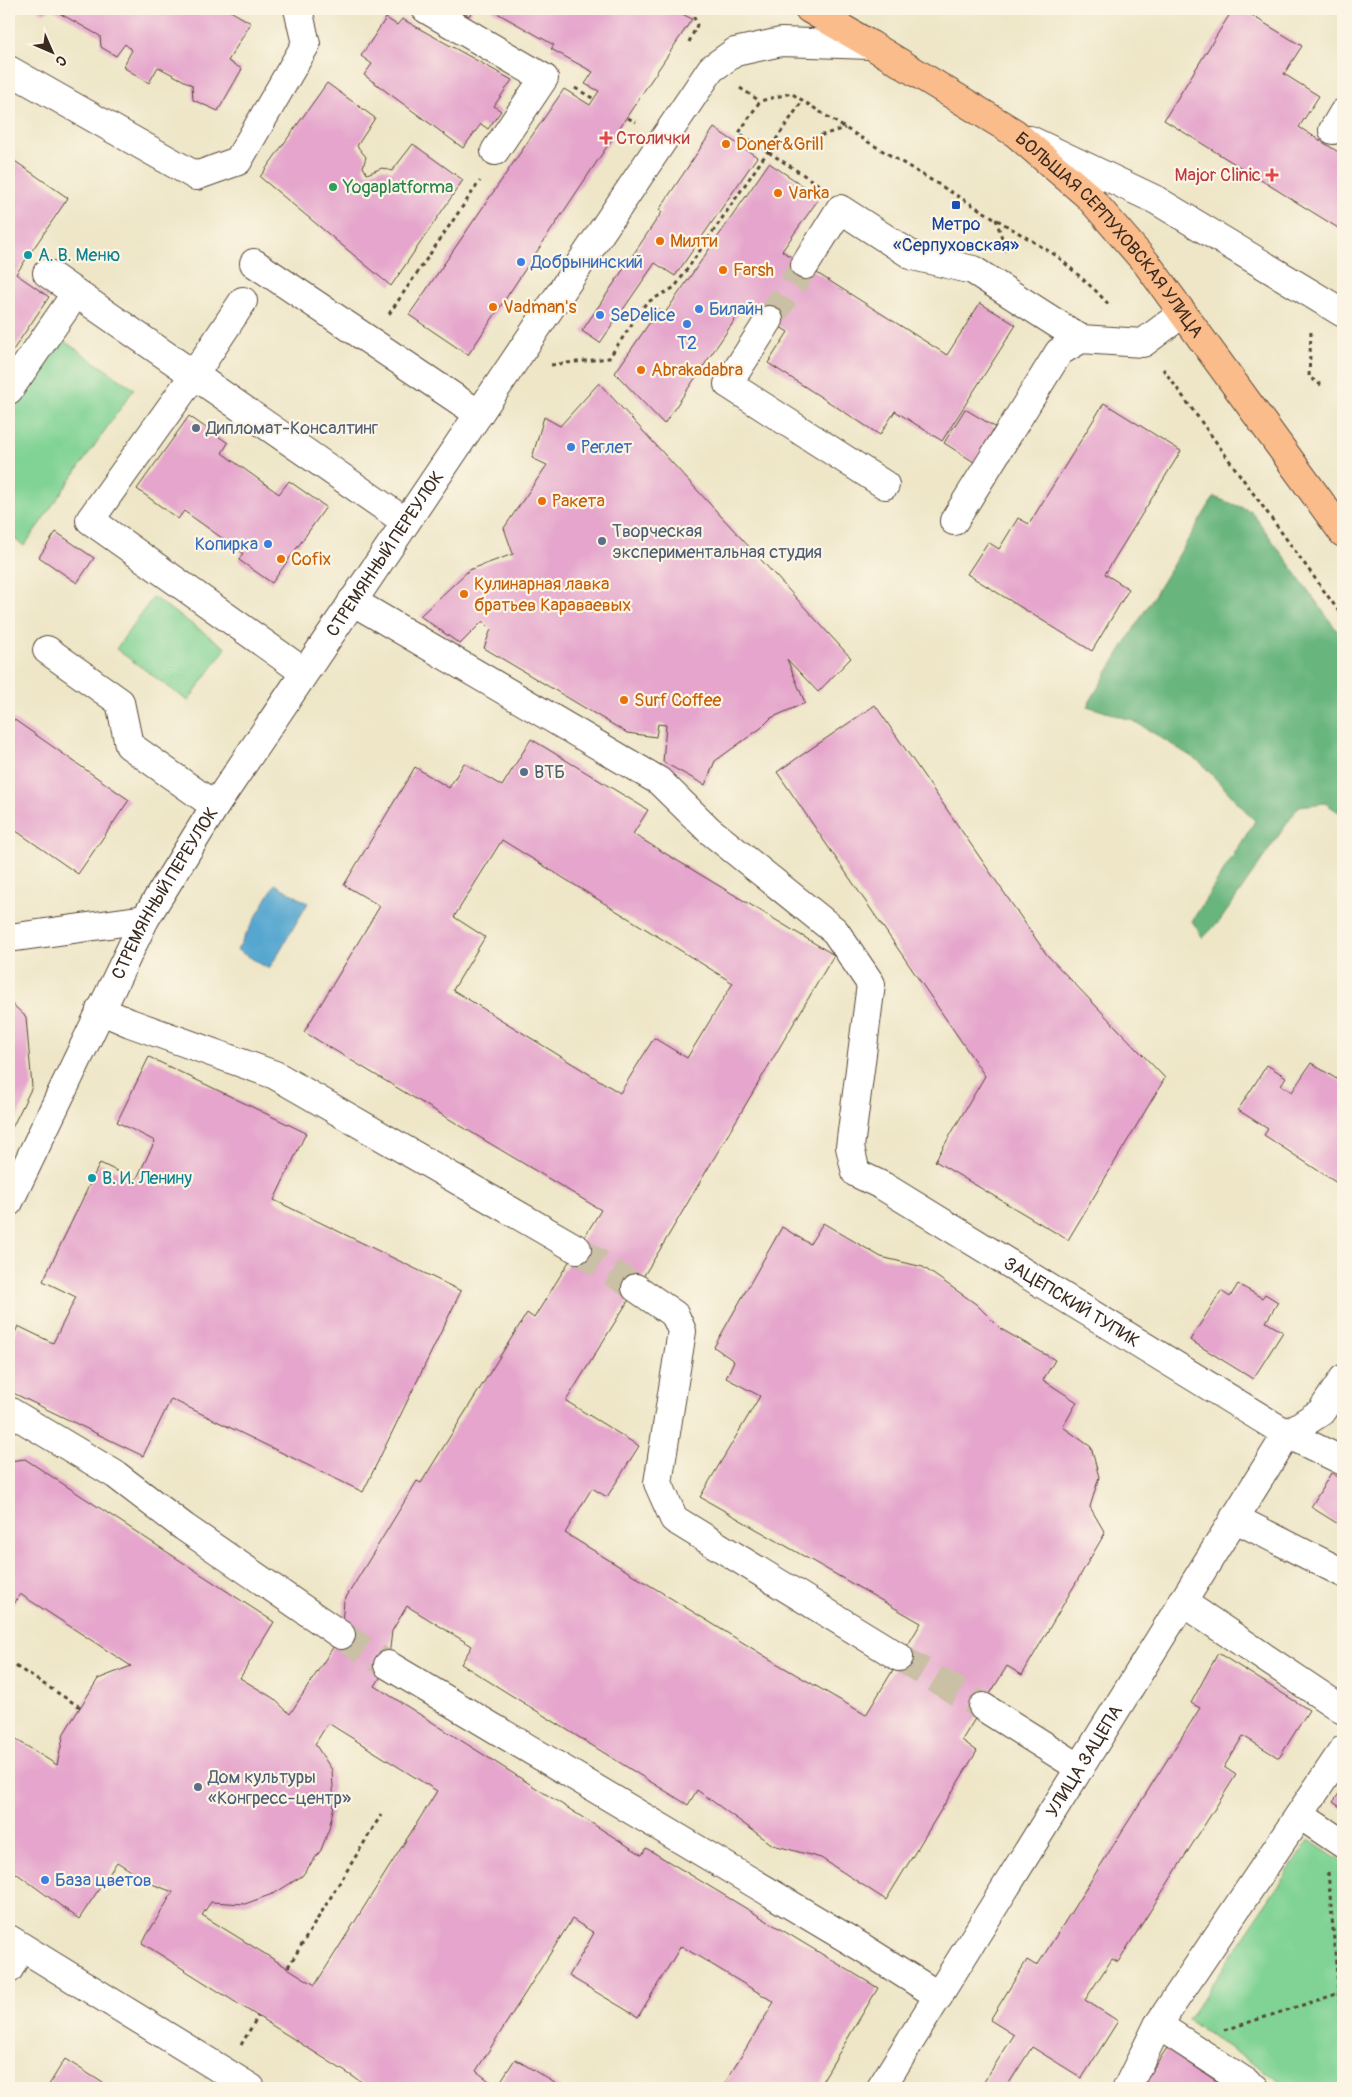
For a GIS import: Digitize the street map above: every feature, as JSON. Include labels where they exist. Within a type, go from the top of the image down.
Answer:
[{"type":"main road","name":"БОЛЬШАЯ СЕРПУХОВСКАЯ УЛИЦА","points":[[809,9],[1015,133],[1088,196],[1148,264],[1343,533]]},
{"type":"street","points":[[9,70],[196,176],[238,161],[306,44],[298,9]]},
{"type":"street","points":[[426,9],[544,78],[495,151]]},
{"type":"street","name":"СТРЕМЯННЫЙ ПЕРЕУЛОК","points":[[9,1202],[145,919],[215,806],[711,69],[735,52],[781,42],[871,45]]},
{"type":"street","points":[[1015,133],[1156,200],[1343,313]]},
{"type":"street","points":[[805,264],[840,209],[914,256],[972,270],[1081,339],[1143,342],[1183,313]]},
{"type":"street","points":[[254,263],[479,414]]},
{"type":"street","points":[[47,273],[406,522]]},
{"type":"street","points":[[9,390],[76,292]]},
{"type":"street","points":[[243,300],[194,375],[90,520],[304,672]]},
{"type":"street","points":[[769,320],[728,384],[885,484]]},
{"type":"street","points":[[954,521],[1059,352],[1081,339]]},
{"type":"street","name":"ЗАЦЕПСКИЙ ТУПИК","points":[[352,601],[659,781],[709,830],[836,931],[872,984],[850,1147],[856,1173],[883,1186],[1287,1434],[1343,1461]]},
{"type":"street","points":[[47,650],[120,702],[129,745],[215,806]]},
{"type":"street","points":[[9,938],[145,919]]},
{"type":"street","points":[[100,1010],[130,1023],[275,1075],[577,1249]]},
{"type":"street","points":[[636,1288],[676,1316],[682,1331],[658,1483],[674,1519],[899,1657]]},
{"type":"street","points":[[1287,1434],[1321,1412],[1343,1378]]},
{"type":"street","points":[[9,1412],[116,1475],[184,1527],[341,1635]]},
{"type":"street","name":"УЛИЦА ЗАЦЕПА","points":[[882,2088],[1287,1434]]},
{"type":"street","points":[[1234,1518],[1343,1573]]},
{"type":"street","points":[[1182,1602],[1343,1710]]},
{"type":"street","points":[[388,1665],[854,1943],[939,1996]]},
{"type":"street","points":[[983,1707],[1080,1768]]},
{"type":"street","points":[[1127,2088],[1158,2025],[1343,1750]]},
{"type":"street","points":[[1300,1815],[1334,1838]]},
{"type":"street","points":[[13,1952],[251,2088]]},
{"type":"street","points":[[1158,2025],[1255,2088]]},
{"type":"path","points":[[689,43],[698,26],[691,9]]},
{"type":"path","points":[[737,86],[760,101],[739,133],[817,184]]},
{"type":"path","points":[[546,366],[608,358],[646,303],[676,287],[803,100]]},
{"type":"path","points":[[628,118],[637,122]]},
{"type":"path","points":[[767,152],[845,128]]},
{"type":"path","points":[[370,341],[484,175]]},
{"type":"path","points":[[1312,323],[1309,377],[1322,385]]},
{"type":"path","points":[[9,1662],[80,1707]]},
{"type":"path","points":[[288,1968],[381,1815]]},
{"type":"path","points":[[1334,1838],[1339,1994],[1343,2044]]},
{"type":"path","points":[[1184,2042],[1343,1992]]},
{"type":"path","points":[[239,2047],[258,2016]]},
{"type":"green space","points":[[61,339],[134,389],[24,546],[9,535],[9,414]]},
{"type":"green space","points":[[1214,497],[1251,511],[1343,639],[1343,815],[1325,803],[1299,806],[1220,921],[1203,938],[1192,921],[1255,821],[1200,762],[1134,721],[1087,706]]},
{"type":"green space","points":[[153,597],[226,648],[188,701],[116,649]]},
{"type":"green space","points":[[1309,1840],[1343,1863],[1343,2088],[1290,2088],[1188,2020]]},
{"type":"water","points":[[275,884],[308,903],[269,969],[237,950]]},
{"type":"building","points":[[36,9],[52,9],[43,13]]},
{"type":"building","points":[[52,9],[227,9],[251,23],[228,61],[242,69],[218,111],[193,100],[192,85],[158,67],[149,83],[123,67],[132,50],[125,44],[116,56],[101,47],[100,36]]},
{"type":"building","points":[[456,9],[473,9],[469,16]]},
{"type":"building","points":[[490,9],[673,9],[692,19],[468,355],[409,315],[564,89],[590,105],[599,91],[585,84],[593,72],[551,49],[554,45]]},
{"type":"building","points":[[1233,9],[1241,9],[1302,46],[1284,74],[1319,96],[1299,127],[1343,155],[1343,231],[1164,120]]},
{"type":"building","points":[[386,18],[397,25],[402,19],[512,80],[494,106],[501,111],[488,129],[481,124],[463,148],[364,75],[372,64],[361,56]]},
{"type":"building","points":[[327,83],[375,118],[357,146],[366,157],[363,167],[367,174],[382,168],[392,171],[413,144],[463,180],[391,286],[260,177]]},
{"type":"building","points":[[714,128],[757,157],[675,276],[655,263],[600,343],[582,331],[662,212],[659,210]]},
{"type":"building","points":[[9,157],[68,198],[16,274],[49,297],[9,356]]},
{"type":"building","points":[[769,163],[820,197],[782,251],[947,355],[980,303],[1016,325],[942,441],[895,411],[880,435],[768,363],[788,332],[745,305],[664,424],[615,373],[659,309],[665,313]]},
{"type":"building","points":[[599,383],[851,658],[818,692],[787,659],[805,703],[771,718],[761,728],[715,761],[705,785],[663,762],[666,725],[658,724],[656,737],[627,733],[484,648],[491,629],[483,621],[460,644],[420,616],[469,570],[513,554],[504,528],[547,465],[532,458],[544,417],[560,426]]},
{"type":"building","points":[[1104,403],[1181,451],[1105,574],[1129,589],[1092,651],[967,574],[988,542],[999,549],[1018,518],[1029,524]]},
{"type":"building","points":[[965,409],[995,427],[974,462],[944,443]]},
{"type":"building","points":[[189,416],[228,443],[222,453],[279,494],[289,481],[326,507],[272,583],[239,560],[243,553],[184,511],[178,519],[137,489]]},
{"type":"building","points":[[56,532],[94,558],[77,583],[39,557]]},
{"type":"building","points":[[875,705],[1047,955],[1165,1078],[1068,1240],[935,1161],[985,1076],[777,772]]},
{"type":"building","points":[[9,716],[129,800],[78,874],[9,826]]},
{"type":"building","points":[[531,739],[648,810],[633,834],[834,955],[661,1248],[566,1401],[639,1446],[607,1497],[592,1488],[565,1533],[776,1663],[866,1715],[921,1623],[700,1497],[760,1396],[726,1378],[734,1361],[714,1347],[782,1227],[810,1244],[823,1223],[881,1257],[923,1267],[976,1304],[1001,1329],[1055,1360],[1043,1380],[1077,1402],[1063,1427],[1091,1447],[1099,1477],[1090,1507],[1105,1533],[1022,1675],[1007,1666],[962,1740],[977,1751],[886,1900],[821,1858],[773,1845],[697,1790],[688,1805],[461,1664],[472,1646],[407,1606],[392,1631],[388,1665],[375,1686],[642,1855],[646,1848],[878,1988],[818,2088],[722,2088],[774,2002],[681,1946],[638,2017],[569,1976],[594,1933],[572,1919],[476,2071],[497,2087],[515,2059],[563,2088],[371,2088],[142,1943],[173,1892],[152,1884],[117,1862],[79,1919],[9,1868],[9,1735],[57,1765],[64,1733],[98,1679],[131,1666],[20,1594],[9,1612],[9,1461],[25,1459],[274,1622],[240,1678],[273,1698],[290,1714],[341,1635],[344,1601],[417,1481],[421,1483],[527,1313],[534,1318],[601,1210],[304,1032],[380,906],[344,885],[415,767],[449,788],[464,763],[502,786]],"holes":[[[502,840],[733,983],[687,1058],[654,1038],[620,1093],[453,990],[485,937],[454,917]],[[328,1723],[437,1791],[315,1985],[202,1915],[211,1902],[245,1904],[275,1893],[302,1876],[321,1850],[329,1829],[334,1805],[332,1770],[315,1744]]]},
{"type":"building","points":[[9,1001],[26,1017],[32,1087],[12,1128],[9,1129]]},
{"type":"building","points":[[149,1057],[306,1133],[274,1200],[461,1291],[363,1492],[171,1399],[143,1456],[9,1391],[9,1346],[18,1326],[53,1343],[76,1297],[43,1281],[100,1163],[136,1180],[155,1141],[117,1122]]},
{"type":"building","points":[[1311,1063],[1343,1083],[1343,1187],[1264,1135],[1268,1129],[1238,1110],[1267,1065],[1286,1077],[1281,1085],[1292,1092]]},
{"type":"building","points":[[1238,1284],[1262,1298],[1265,1294],[1278,1302],[1266,1322],[1283,1332],[1253,1379],[1190,1340],[1221,1291],[1230,1297]]},
{"type":"building","points":[[1331,1473],[1343,1480],[1343,1527],[1311,1507]]},
{"type":"building","points":[[1218,1653],[1309,1710],[1279,1758],[1243,1736],[1224,1767],[1236,1775],[1118,1962],[1112,1959],[1085,2000],[1118,2021],[1082,2078],[1032,2047],[1006,2088],[980,2088],[1014,2035],[990,2020],[1027,1960],[1037,1966],[1200,1708],[1191,1703]]},
{"type":"building","points":[[1343,1788],[1343,1809],[1333,1802]]},
{"type":"building","points":[[1167,2048],[1227,2088],[1140,2088]]},
{"type":"building","points":[[65,2059],[111,2088],[47,2088]]},
{"type":"tunnel","points":[[769,320],[805,265]]},
{"type":"tunnel","points":[[577,1249],[636,1288]]},
{"type":"tunnel","points":[[341,1635],[388,1665]]},
{"type":"tunnel","points":[[899,1657],[983,1707]]},
{"type":"place","name":"Столички","points":[[606,138]]},
{"type":"place","name":"Doner&Grill","points":[[726,144]]},
{"type":"place","name":"Major Clinic","points":[[1272,175]]},
{"type":"place","name":"Yogaplatforma","points":[[333,187]]},
{"type":"place","name":"Varka","points":[[778,193]]},
{"type":"place","name":"Метро «Серпуховская»","points":[[956,205]]},
{"type":"place","name":"Милти","points":[[660,241]]},
{"type":"place","name":"А. В. Меню","points":[[28,255]]},
{"type":"place","name":"Добрынинский","points":[[521,262]]},
{"type":"place","name":"Farsh","points":[[723,270]]},
{"type":"place","name":"Vadman's","points":[[493,307]]},
{"type":"place","name":"Билайн","points":[[699,309]]},
{"type":"place","name":"SeDelice","points":[[600,315]]},
{"type":"place","name":"T2","points":[[687,324]]},
{"type":"place","name":"Abrakadabra","points":[[641,370]]},
{"type":"place","name":"Дипломат-Консалтинг","points":[[196,428]]},
{"type":"place","name":"Реглет","points":[[571,447]]},
{"type":"place","name":"Ракета","points":[[542,501]]},
{"type":"place","name":"Творческая экспериментальная студия","points":[[602,541]]},
{"type":"place","name":"Копирка","points":[[268,544]]},
{"type":"place","name":"Cofix","points":[[281,559]]},
{"type":"place","name":"Кулинарная лавка братьев Караваевых","points":[[464,594]]},
{"type":"place","name":"Surf Coffee","points":[[624,700]]},
{"type":"place","name":"ВТБ","points":[[524,772]]},
{"type":"place","name":"В. И. Ленину","points":[[92,1178]]},
{"type":"place","name":"Дом культуры «Конгресс-центр»","points":[[198,1787]]},
{"type":"place","name":"База цветов","points":[[45,1880]]}]
